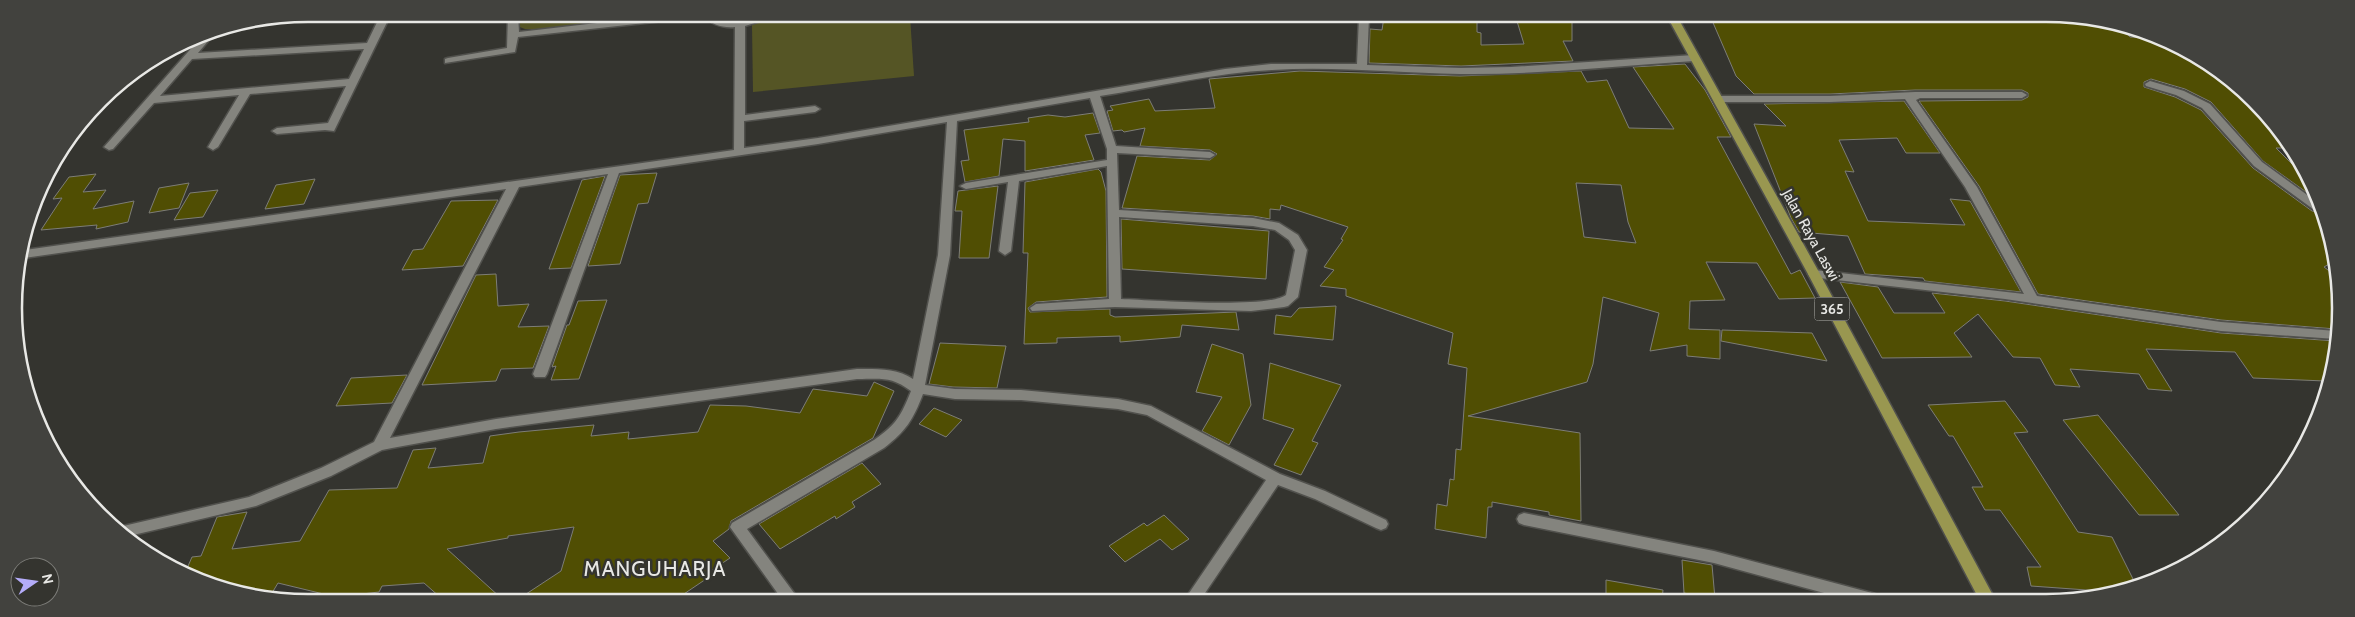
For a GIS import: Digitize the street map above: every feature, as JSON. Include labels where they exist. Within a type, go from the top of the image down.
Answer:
[{"type":"main road","name":"Jalan Raya Laswi","points":[[1675,22],[1814,274],[1984,594]]},
{"type":"street","points":[[277,131],[331,127],[382,22]]},
{"type":"street","points":[[448,61],[512,50],[513,22]]},
{"type":"street","points":[[514,35],[628,22]]},
{"type":"street","points":[[718,22],[740,24],[746,22]]},
{"type":"street","points":[[1362,68],[1364,22]]},
{"type":"street","points":[[739,152],[740,24]]},
{"type":"street","points":[[109,147],[200,44]]},
{"type":"street","points":[[189,56],[369,46]]},
{"type":"street","points":[[28,253],[514,185],[952,120],[1225,72],[1271,67],[1511,70],[1694,58]]},
{"type":"street","points":[[151,100],[352,82]]},
{"type":"street","points":[[2150,84],[2180,93],[2206,106],[2258,164],[2313,204]]},
{"type":"street","points":[[213,147],[246,92]]},
{"type":"street","points":[[1094,94],[1112,149],[1115,303]]},
{"type":"street","points":[[1915,95],[1910,99],[1911,102],[1970,187],[2033,299]]},
{"type":"street","points":[[1718,99],[2022,95]]},
{"type":"street","points":[[739,119],[815,109]]},
{"type":"street","points":[[783,594],[737,527],[897,431],[908,416],[918,389],[944,255],[952,120]]},
{"type":"street","points":[[1112,149],[1210,155]]},
{"type":"street","points":[[966,186],[1113,162]]},
{"type":"street","points":[[540,374],[615,169]]},
{"type":"street","points":[[1006,251],[1014,178]]},
{"type":"street","points":[[379,446],[514,185]]},
{"type":"street","points":[[1036,308],[1115,303],[1251,307],[1284,303],[1292,297],[1302,250],[1294,238],[1279,227],[1253,222],[1113,213]]},
{"type":"street","points":[[1814,274],[2033,299],[2171,320],[2307,335],[2331,335]]},
{"type":"street","points":[[128,530],[251,502],[326,472],[379,446],[496,424],[770,387],[835,375],[881,374],[901,377],[918,389],[955,394],[1021,395],[1118,404],[1151,411],[1275,478],[1320,495],[1381,524]]},
{"type":"street","points":[[1196,594],[1275,478]]},
{"type":"street","points":[[1524,519],[1714,557],[1850,594]]},
{"type":"shaded area","points":[[517,22],[606,22],[544,29],[525,29],[517,26]]},
{"type":"shaded area","points":[[759,22],[910,22],[914,76],[753,92],[752,25]]},
{"type":"building","points":[[1383,22],[1477,22],[1477,32],[1481,33],[1481,45],[1524,44],[1517,22],[1572,22],[1572,41],[1563,41],[1573,61],[1461,66],[1369,63],[1370,29],[1382,30]]},
{"type":"building","points":[[1713,22],[2046,22],[2102,28],[2121,32],[2130,37],[2156,44],[2190,61],[2233,91],[2262,120],[2283,148],[2276,148],[2294,166],[2309,194],[2263,161],[2211,102],[2185,89],[2151,79],[2144,82],[2144,87],[2175,97],[2201,110],[2253,168],[2315,211],[2323,234],[2329,264],[2324,267],[2330,272],[2332,329],[2221,320],[2038,294],[1979,186],[1919,101],[2022,100],[2028,97],[2028,93],[2022,90],[1915,90],[1830,94],[1754,94],[1736,76]]},
{"type":"building","points":[[1685,64],[1705,90],[1731,137],[1717,137],[1791,274],[1800,270],[1815,298],[1779,299],[1757,263],[1706,262],[1725,300],[1690,301],[1689,329],[1720,330],[1720,359],[1687,356],[1687,345],[1650,351],[1659,313],[1603,297],[1593,364],[1587,382],[1468,416],[1580,433],[1581,521],[1549,515],[1549,512],[1492,502],[1492,507],[1488,507],[1486,538],[1435,529],[1437,504],[1447,506],[1450,479],[1454,480],[1456,449],[1461,450],[1467,368],[1448,364],[1453,333],[1346,296],[1346,289],[1320,286],[1334,270],[1324,267],[1343,240],[1341,239],[1348,227],[1281,205],[1280,210],[1270,209],[1270,219],[1253,216],[1122,208],[1137,156],[1210,160],[1217,154],[1210,150],[1140,146],[1145,128],[1124,132],[1122,130],[1113,131],[1107,111],[1113,110],[1110,106],[1149,99],[1155,111],[1215,108],[1209,79],[1300,71],[1460,76],[1581,71],[1587,82],[1607,80],[1629,128],[1674,129],[1633,67]],"holes":[[[1576,183],[1621,185],[1628,222],[1636,243],[1584,237]]]},
{"type":"building","points":[[1904,101],[1940,153],[1906,153],[1897,138],[1839,140],[1854,172],[1845,171],[1868,221],[1965,225],[1950,199],[1970,201],[2021,292],[1925,281],[1923,278],[1865,274],[1848,236],[1799,232],[1791,218],[1754,124],[1786,126],[1764,104]]},
{"type":"building","points":[[1093,113],[1100,133],[1085,135],[1094,160],[1025,171],[1025,141],[1003,139],[999,176],[965,182],[961,161],[969,160],[964,130],[1029,122],[1028,118],[1048,115],[1065,117]]},
{"type":"building","points":[[1098,169],[1101,172],[1106,191],[1107,297],[1036,302],[1028,308],[1030,312],[1110,309],[1110,315],[1115,317],[1236,312],[1239,330],[1182,325],[1180,337],[1120,342],[1120,336],[1057,338],[1057,343],[1024,344],[1028,253],[1023,253],[1025,182]]},
{"type":"building","points":[[657,173],[648,203],[638,204],[620,264],[588,266],[620,175]]},
{"type":"building","points":[[96,174],[83,192],[106,190],[93,209],[134,201],[128,222],[96,229],[97,225],[41,230],[62,198],[53,199],[69,177]]},
{"type":"building","points":[[605,176],[571,268],[549,269],[582,180]]},
{"type":"building","points":[[315,179],[304,204],[265,209],[276,185]]},
{"type":"building","points":[[189,183],[179,208],[149,213],[159,188]]},
{"type":"building","points":[[998,186],[989,258],[959,258],[962,211],[955,211],[958,191]]},
{"type":"building","points":[[218,190],[203,217],[174,220],[190,193]]},
{"type":"building","points":[[498,200],[463,266],[402,270],[413,250],[423,249],[451,201]]},
{"type":"building","points":[[1121,219],[1269,231],[1266,279],[1122,269]]},
{"type":"building","points":[[496,274],[498,306],[529,304],[518,327],[549,326],[533,368],[501,369],[496,381],[422,385],[476,275]]},
{"type":"building","points":[[1840,282],[1878,287],[1894,313],[1945,313],[1932,293],[2005,301],[2221,333],[2331,341],[2323,381],[2253,378],[2235,352],[2146,349],[2172,391],[2148,389],[2139,374],[2070,369],[2080,387],[2055,385],[2040,358],[2013,357],[1978,314],[1954,333],[1972,357],[1882,358]]},
{"type":"building","points":[[607,300],[579,379],[551,380],[556,366],[552,367],[578,301]]},
{"type":"building","points":[[1336,306],[1333,340],[1274,334],[1276,315],[1291,317],[1299,308]]},
{"type":"building","points":[[1722,330],[1812,333],[1827,361],[1721,341]]},
{"type":"building","points":[[940,343],[1006,346],[997,388],[953,387],[929,384]]},
{"type":"building","points":[[1212,344],[1243,354],[1251,405],[1229,445],[1202,431],[1222,397],[1196,392]]},
{"type":"building","points":[[1270,363],[1341,385],[1312,441],[1318,443],[1301,475],[1274,465],[1294,429],[1263,419]]},
{"type":"building","points":[[407,375],[392,403],[336,406],[351,378]]},
{"type":"building","points":[[874,382],[894,391],[873,438],[731,521],[729,529],[713,541],[730,558],[703,576],[706,579],[684,594],[526,594],[561,571],[574,527],[508,536],[508,538],[447,549],[497,594],[436,594],[424,583],[382,586],[379,592],[362,594],[324,594],[278,583],[273,592],[234,585],[187,568],[192,557],[201,556],[217,517],[247,512],[232,549],[300,541],[329,490],[397,488],[413,450],[436,448],[428,468],[483,463],[490,436],[594,425],[591,436],[629,432],[628,439],[698,432],[710,405],[746,406],[800,413],[813,389],[867,396]]},
{"type":"building","points":[[2005,401],[2028,432],[2014,433],[2078,532],[2112,537],[2134,580],[2093,590],[2031,586],[2027,567],[2041,567],[2000,510],[1985,510],[1972,487],[1983,487],[1953,436],[1949,436],[1928,405]]},
{"type":"building","points":[[934,408],[962,420],[946,437],[919,424]]},
{"type":"building","points":[[2098,415],[2179,515],[2139,515],[2063,420]]},
{"type":"building","points":[[862,463],[881,484],[852,502],[855,507],[836,519],[835,516],[780,549],[759,524]]},
{"type":"building","points":[[1164,515],[1189,539],[1172,550],[1160,539],[1125,562],[1109,546],[1144,523],[1147,526]]},
{"type":"building","points":[[1682,560],[1712,565],[1715,594],[1684,593]]},
{"type":"building","points":[[1606,580],[1663,590],[1663,594],[1606,594]]},
{"type":"district","name":"MANGUHARJA","points":[[655,569]]}]
